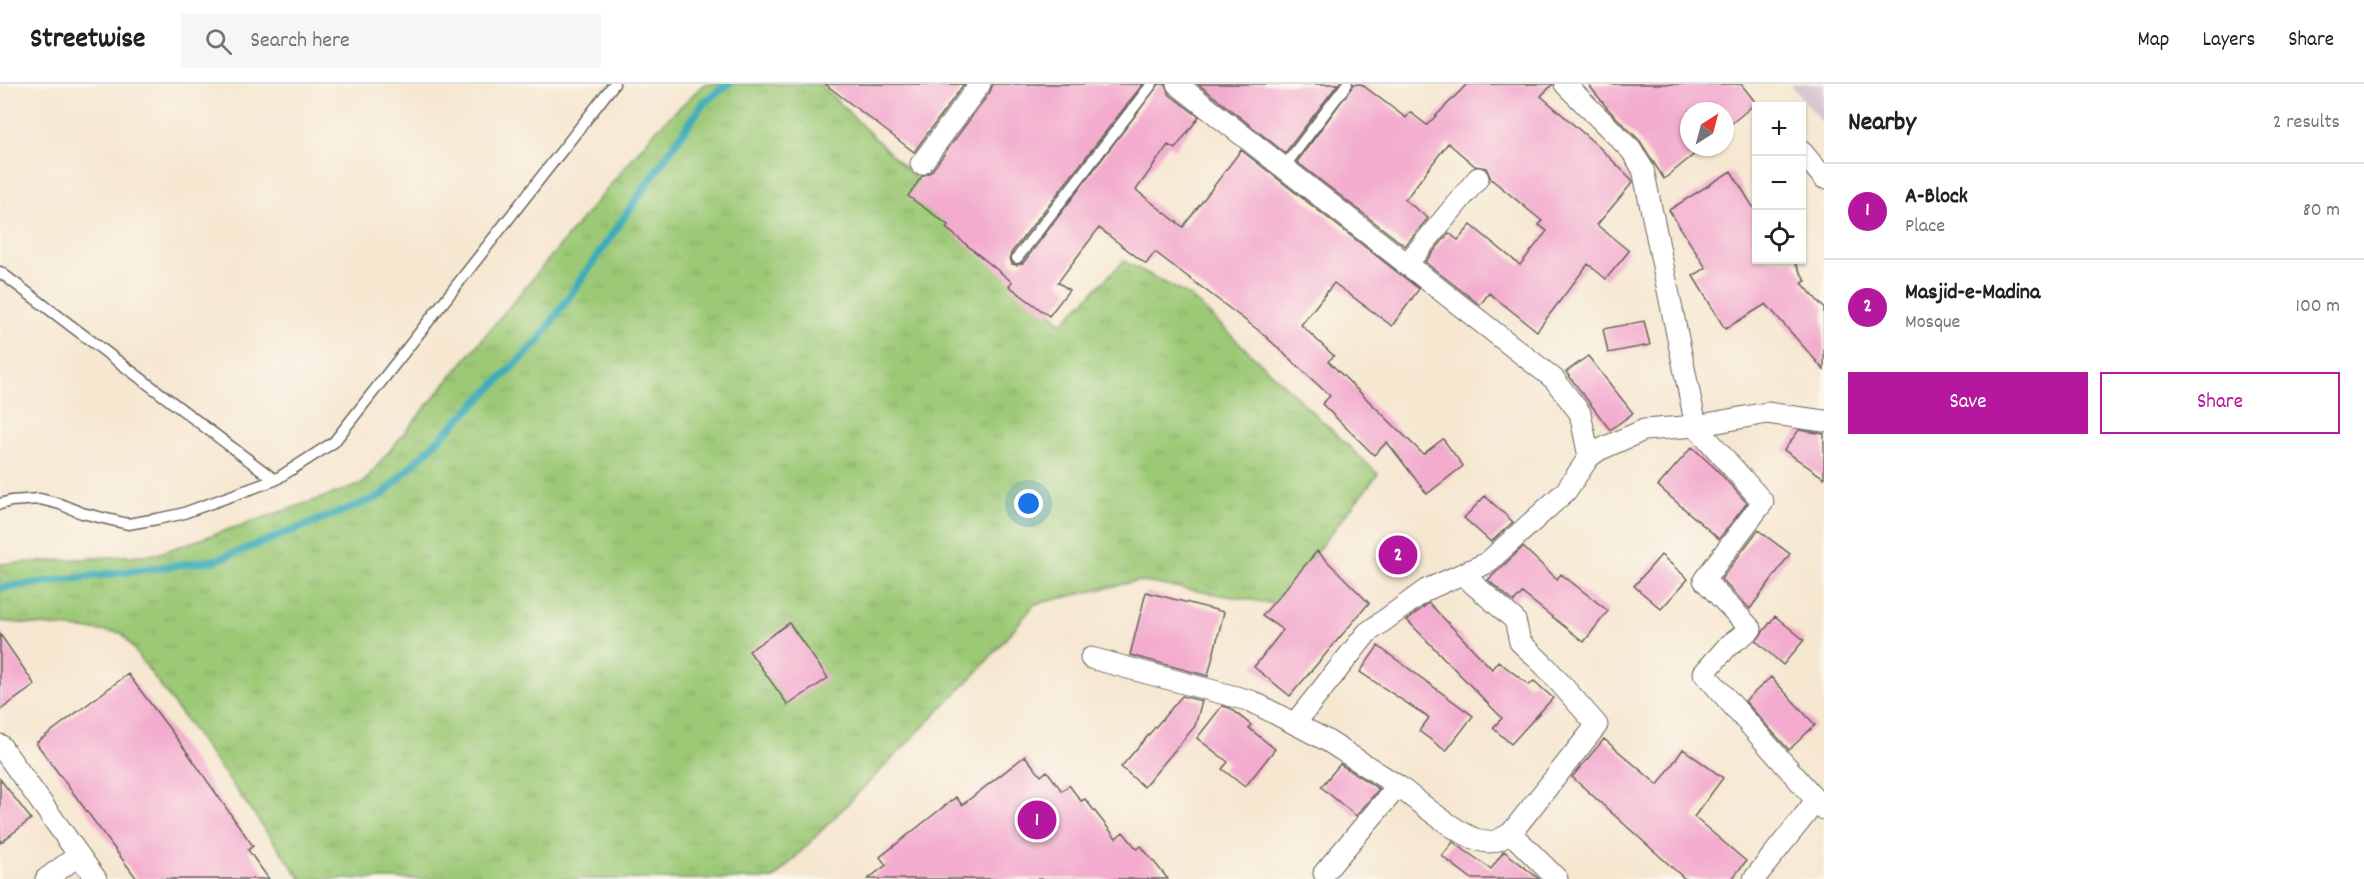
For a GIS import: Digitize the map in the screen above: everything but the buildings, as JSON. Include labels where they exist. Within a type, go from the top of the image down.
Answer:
[{"type":"street","points":[[921,164],[980,84]]},
{"type":"street","points":[[1177,84],[1554,379],[1580,413],[1589,457]]},
{"type":"street","points":[[1565,84],[1631,150],[1643,169],[1696,426],[1763,502],[1704,580],[1751,629],[1728,646],[1704,673],[1820,805],[1754,879]]},
{"type":"street","points":[[1805,156],[1824,178]]},
{"type":"street","points":[[1406,265],[1478,178]]},
{"type":"street","points":[[1295,723],[1367,633],[1426,590],[1486,563],[1566,491],[1589,457],[1599,450],[1644,430],[1696,426],[1767,413],[1824,421]]},
{"type":"street","points":[[1091,658],[1251,701],[1326,740],[1398,786],[1470,838],[1488,842],[1498,840],[1511,833],[1597,725],[1545,666],[1520,642],[1515,620],[1463,575]]},
{"type":"street","points":[[0,745],[96,879]]},
{"type":"street","points":[[1324,873],[1398,786]]},
{"type":"street","points":[[1511,833],[1557,879]]},
{"type":"street","points":[[46,879],[79,855]]},
{"type":"lane","points":[[0,504],[40,499],[82,513],[128,524],[181,514],[275,480],[334,442],[614,84]]},
{"type":"lane","points":[[1017,258],[1152,84]]},
{"type":"lane","points":[[1283,168],[1347,84]]},
{"type":"lane","points":[[0,272],[275,480]]},
{"type":"shaded area","points":[[1790,84],[1824,84],[1824,125],[1806,102]]},
{"type":"green space","points":[[704,84],[820,84],[1062,323],[1124,261],[1190,296],[1378,474],[1275,604],[1137,581],[1035,604],[980,669],[774,879],[301,879],[122,633],[0,621],[0,564],[157,554],[362,484],[655,131]]},
{"type":"waterway","points":[[0,588],[217,560],[381,496],[537,343],[704,102],[729,84]]},
{"type":"place","name":"Masjid-e-Madina","points":[[1398,555]]},
{"type":"place","name":"A-Block","points":[[1037,820]]}]
